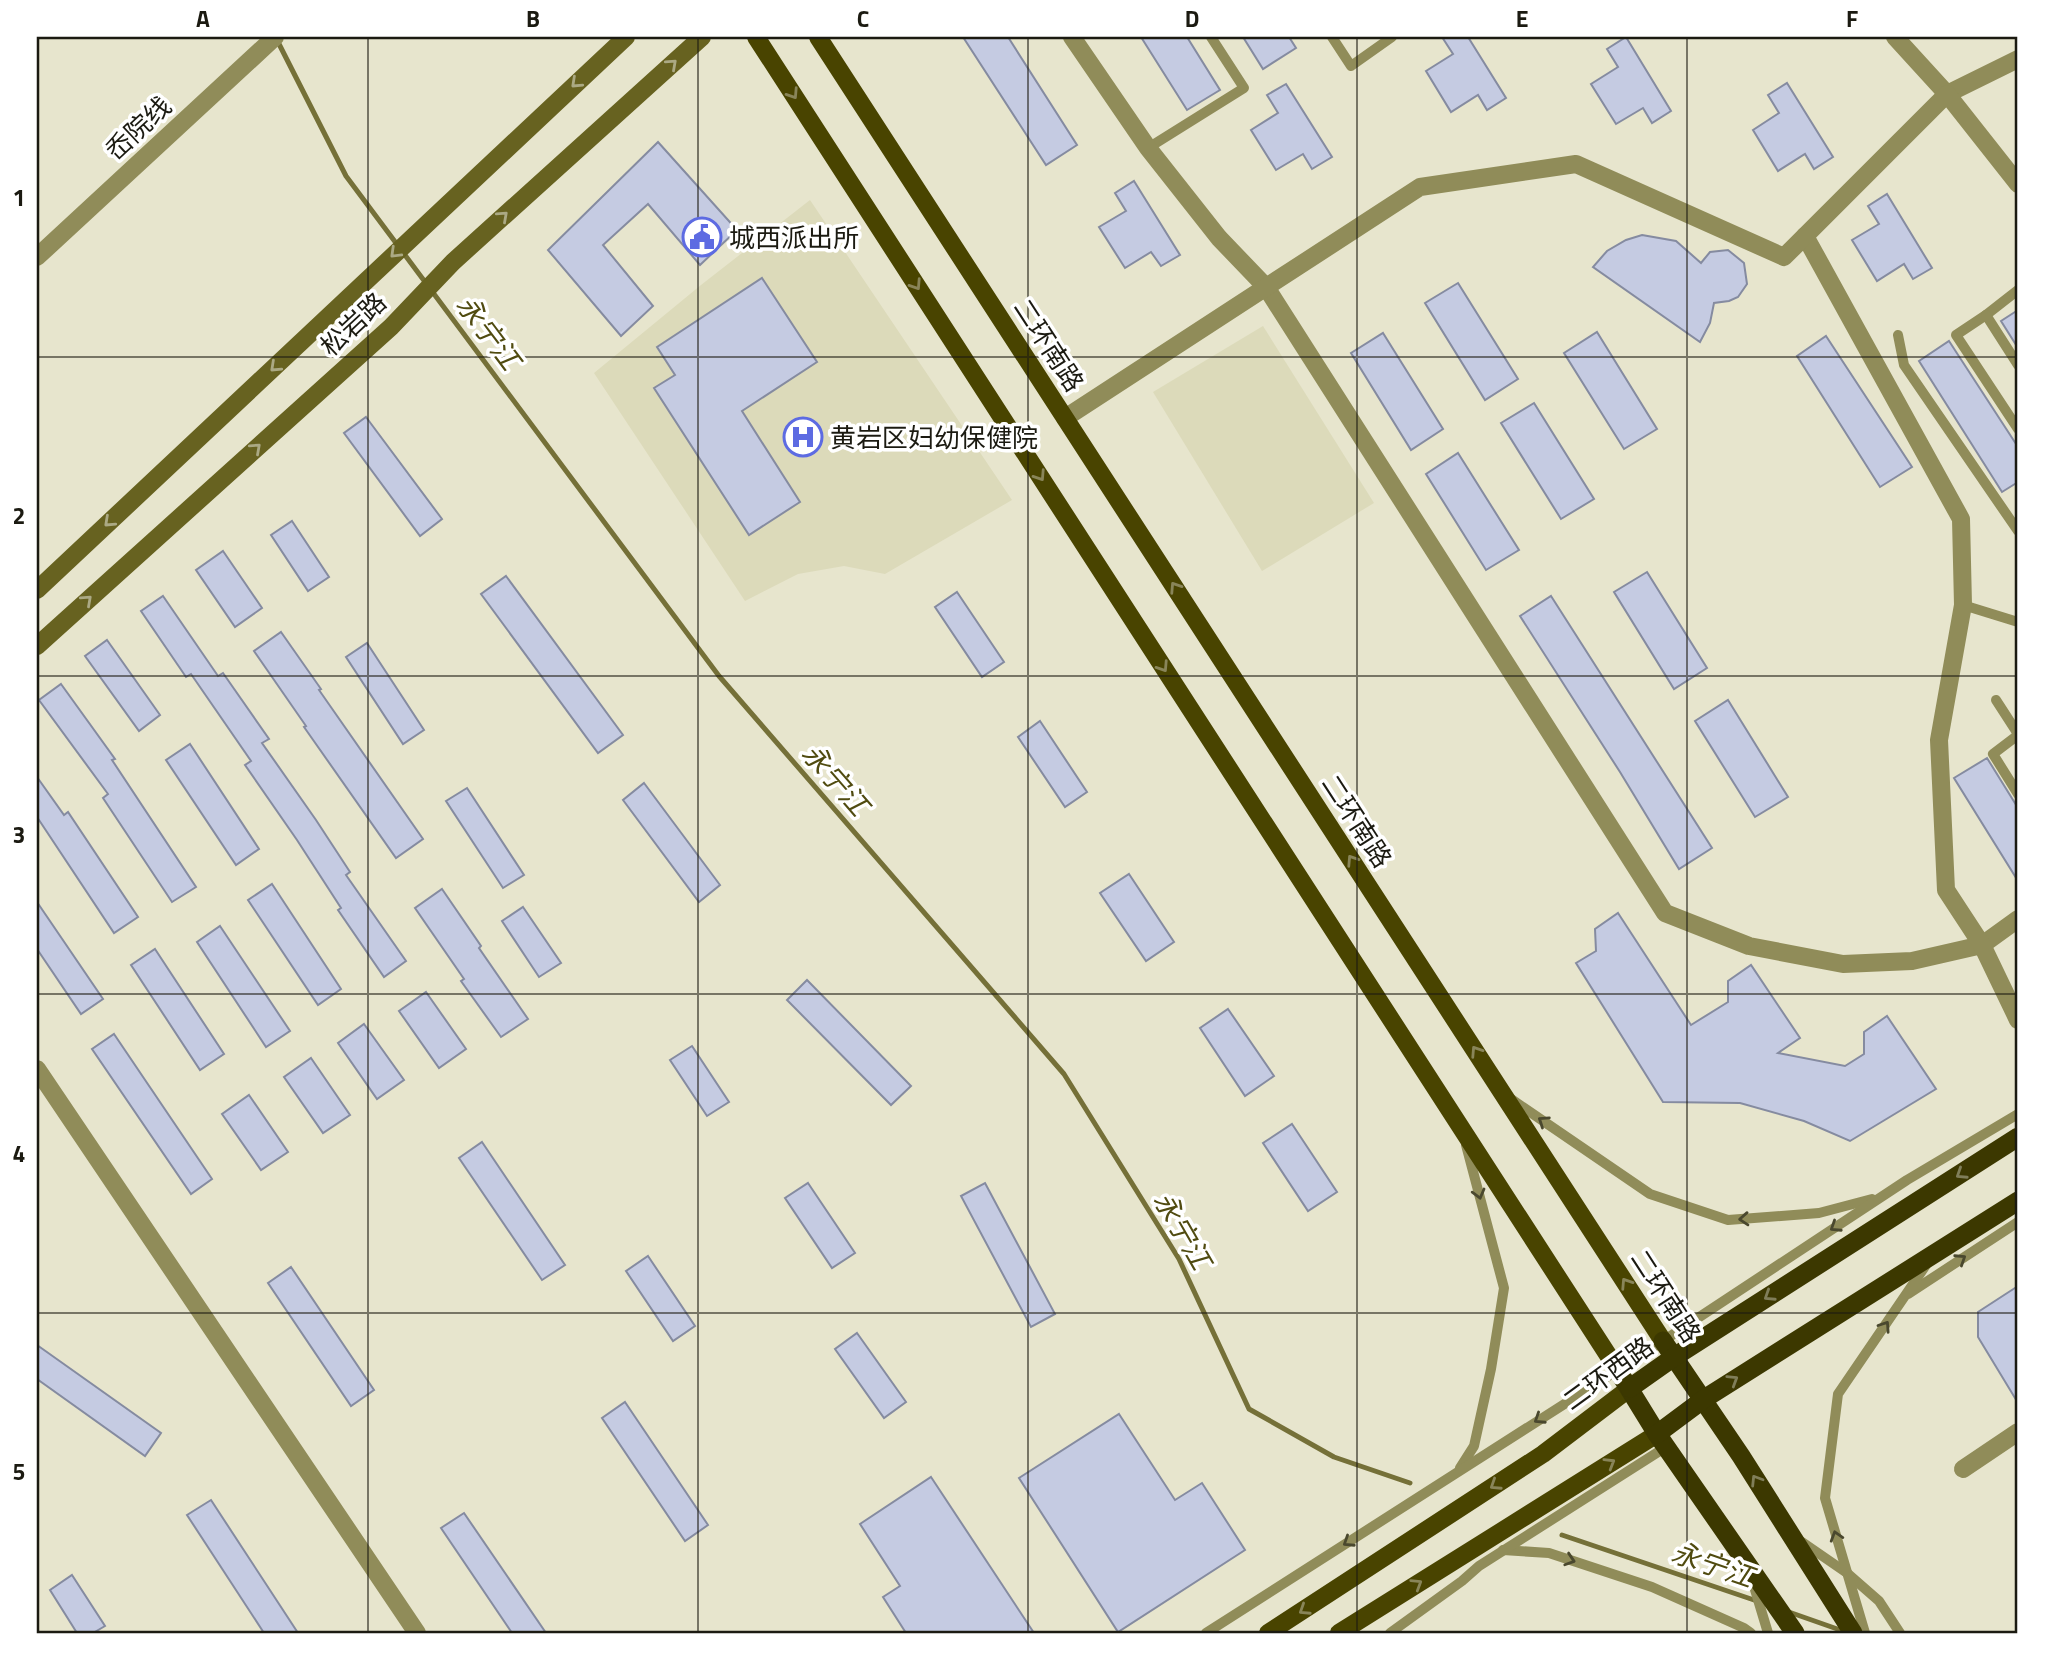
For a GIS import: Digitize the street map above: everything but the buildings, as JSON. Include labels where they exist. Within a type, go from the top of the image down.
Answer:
[{"type":"highway","name":"二环西路","points":[[1630,1388],[1668,1349],[2018,1137]]},
{"type":"highway","points":[[1662,1441],[1704,1399],[2018,1201]]},
{"type":"highway","name":"二环南路","points":[[1668,1349],[1856,1628]]},
{"type":"highway","points":[[1617,1369],[1662,1441],[1746,1560],[1762,1592],[1792,1628]]},
{"type":"main road","name":"松岩路","points":[[37,590],[626,37]]},
{"type":"main road","name":"松岩路","points":[[37,646],[391,327],[453,262],[702,37]]},
{"type":"main road","points":[[755,37],[1617,1369]]},
{"type":"main road","name":"二环南路","points":[[818,37],[1668,1349]]},
{"type":"main road","name":"二环西路","points":[[1268,1633],[1543,1454],[1630,1388]]},
{"type":"main road","points":[[1339,1633],[1662,1441]]},
{"type":"street","points":[[1072,37],[1149,148],[1219,238],[1266,288],[1665,913],[1749,946],[1843,964],[1912,961],[1982,945],[2018,919]]},
{"type":"street","points":[[1895,37],[1947,94],[2018,184]]},
{"type":"street","name":"岙院线","points":[[37,257],[271,41]]},
{"type":"street","points":[[1065,418],[1420,187],[1576,164],[1784,257],[1947,94],[2018,60]]},
{"type":"street","points":[[1805,236],[1961,519],[1962,605],[1939,740],[1946,890],[1982,945],[2018,1020]]},
{"type":"street","points":[[37,1069],[417,1633]]},
{"type":"street","points":[[1963,1469],[2018,1432]]},
{"type":"lane","points":[[1149,148],[1244,88],[1211,37]]},
{"type":"lane","points":[[1332,37],[1351,66],[1392,37]]},
{"type":"lane","points":[[2018,290],[1956,335],[2018,429]]},
{"type":"lane","points":[[1986,315],[2018,365]]},
{"type":"lane","points":[[1898,335],[1904,365],[2018,531]]},
{"type":"lane","points":[[1962,605],[2018,622]]},
{"type":"lane","points":[[1996,700],[2018,735],[1993,754],[2018,794]]},
{"type":"lane","points":[[1503,1093],[1650,1194],[1728,1220],[1819,1213],[1883,1196]]},
{"type":"lane","points":[[1206,1633],[1617,1369],[1668,1349],[1883,1196],[2018,1114]]},
{"type":"lane","points":[[1457,1471],[1474,1446],[1491,1369],[1504,1288],[1461,1128]]},
{"type":"lane","points":[[1904,1296],[2018,1222]]},
{"type":"lane","points":[[1856,1628],[1847,1573],[1825,1498],[1838,1394],[1934,1253]]},
{"type":"lane","points":[[1390,1633],[1479,1566],[1662,1441]]},
{"type":"lane","points":[[1791,1534],[1847,1573],[1879,1601],[1900,1633]]},
{"type":"lane","points":[[1503,1550],[1549,1553],[1652,1587],[1751,1633]]},
{"type":"lane","points":[[1762,1592],[1762,1615],[1768,1633]]},
{"type":"shaded area","name":"黄岩区妇幼保健院","points":[[810,200],[1012,500],[885,574],[844,566],[798,574],[745,601],[594,373]]},
{"type":"shaded area","points":[[1263,326],[1374,503],[1262,571],[1153,392]]},
{"type":"waterway","name":"永宁江","points":[[277,40],[346,176],[719,676],[1064,1074],[1179,1259],[1249,1409],[1334,1457],[1410,1483]]},
{"type":"waterway","name":"永宁江","points":[[1562,1535],[1757,1601]]},
{"type":"waterway","name":"永宁江","points":[[1786,1611],[1843,1631]]},
{"type":"place","name":"城西派出所","points":[[702,237]]},
{"type":"place","name":"黄岩区妇幼保健院","points":[[803,437]]}]
